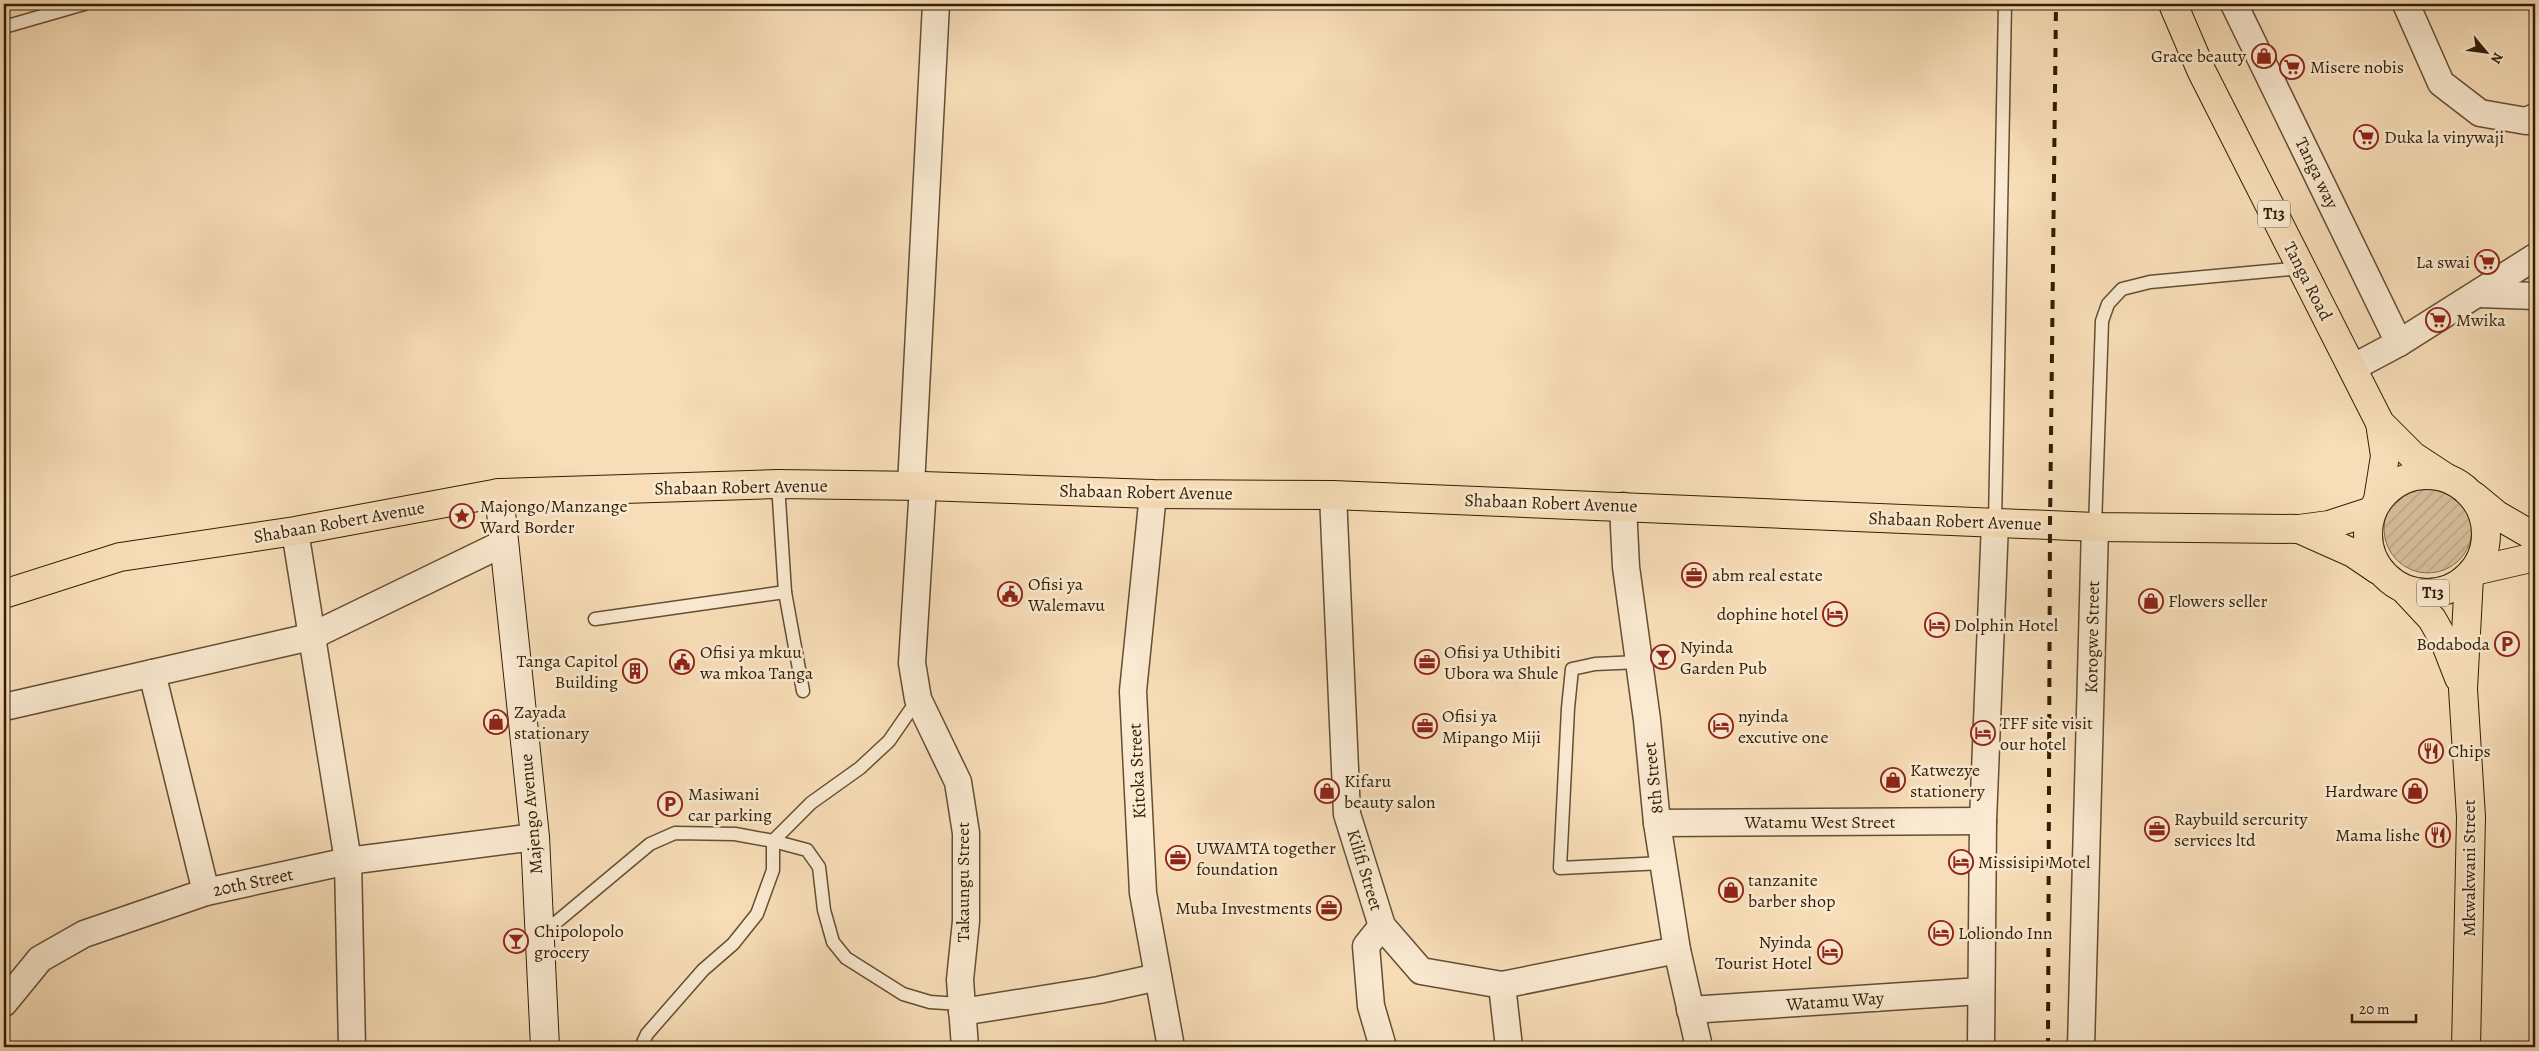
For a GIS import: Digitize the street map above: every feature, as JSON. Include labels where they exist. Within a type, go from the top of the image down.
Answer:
[{"type":"main road","name":"Tanga Road","points":[[2173,4],[2202,72],[2380,422]]},
{"type":"main road","name":"T13","points":[[2380,422],[2412,456],[2471,493],[2498,515],[2535,537]]},
{"type":"main road","name":"T13","points":[[2380,422],[2385,456],[2375,506],[2369,518],[2367,538],[2378,570],[2405,590],[2427,594],[2450,590],[2472,574],[2535,558]]},
{"type":"main road","name":"T13","points":[[2375,506],[2396,483],[2420,474],[2445,477]]},
{"type":"main road","name":"Shabaan Robert Avenue","points":[[4,594],[120,557],[295,531],[499,493],[778,484],[917,486],[1153,494],[1333,495],[2095,527],[2299,530]]},
{"type":"main road","name":"T13","points":[[2471,493],[2482,511],[2487,531],[2484,552],[2472,574]]},
{"type":"main road","points":[[2299,530],[2329,524],[2375,506]]},
{"type":"main road","points":[[2299,530],[2353,553],[2378,570]]},
{"type":"main road","points":[[2463,689],[2472,574]]},
{"type":"main road","points":[[2405,590],[2432,619],[2452,658],[2463,689]]},
{"type":"main road","name":"Mkwakwani Street","points":[[2463,689],[2471,817],[2466,1047]]},
{"type":"street","name":"Takaungu Street","points":[[936,4],[912,664],[918,699],[958,782],[966,833],[966,921],[960,980],[965,1047]]},
{"type":"street","name":"Tanga way","points":[[2234,4],[2399,343]]},
{"type":"street","points":[[2406,4],[2441,83],[2480,113],[2526,121],[2535,117]]},
{"type":"street","points":[[2352,368],[2399,343],[2535,257]]},
{"type":"street","points":[[2479,294],[2535,296]]},
{"type":"street","name":"Majengo Avenue","points":[[499,493],[534,837],[545,1047]]},
{"type":"street","name":"Kitoka Street","points":[[1153,494],[1133,692],[1143,894],[1171,1047]]},
{"type":"street","name":"Kilifi Street","points":[[1333,495],[1347,814],[1382,926],[1422,971],[1502,985],[1678,950]]},
{"type":"street","name":"8th Street","points":[[1623,506],[1626,567],[1657,822],[1678,950],[1699,1047]]},
{"type":"street","points":[[1981,1047],[1983,821],[1995,523]]},
{"type":"street","name":"Korogwe Street","points":[[2081,1047],[2095,527]]},
{"type":"street","points":[[295,531],[310,637],[348,861],[352,1047]]},
{"type":"street","points":[[4,707],[310,637],[504,543]]},
{"type":"street","points":[[152,673],[206,892]]},
{"type":"street","name":"Watamu West Street","points":[[1657,822],[1983,821]]},
{"type":"street","name":"20th Street","points":[[4,1003],[40,959],[84,934],[206,892],[348,861],[534,837]]},
{"type":"street","points":[[1382,926],[1366,946],[1371,1006],[1383,1047]]},
{"type":"street","points":[[961,1008],[1099,990],[1158,977]]},
{"type":"street","points":[[1502,985],[1509,1047]]},
{"type":"street","name":"Watamu Way","points":[[1690,1010],[1980,991]]},
{"type":"lane","points":[[4,27],[84,4]]},
{"type":"lane","points":[[1995,523],[2006,4]]},
{"type":"lane","points":[[2095,527],[2102,321],[2108,304],[2122,289],[2150,282],[2301,268]]},
{"type":"lane","points":[[778,484],[785,592],[803,691]]},
{"type":"lane","points":[[595,619],[785,592]]},
{"type":"lane","points":[[1639,662],[1595,664],[1572,669],[1568,708],[1560,868],[1663,863]]},
{"type":"lane","points":[[641,1047],[647,1034],[703,970],[733,944],[757,914],[773,870],[773,841],[811,803],[860,768],[889,741],[918,699]]},
{"type":"lane","points":[[539,936],[650,844],[675,833],[736,834],[807,850],[819,867],[824,910],[833,942],[846,958],[903,994],[961,1008]]},
{"type":"shaded area","points":[[2428,485],[2445,488],[2453,492],[2465,504],[2469,512],[2472,529],[2469,546],[2465,554],[2453,566],[2445,570],[2428,573],[2411,570],[2403,566],[2391,554],[2387,546],[2384,529],[2387,512],[2391,504],[2403,492],[2411,488]]},
{"type":"railway","points":[[2048,1047],[2050,525],[2056,4]]},
{"type":"place","name":"Grace beauty","points":[[2264,56]]},
{"type":"place","name":"Misere nobis","points":[[2292,67]]},
{"type":"place","name":"Duka la vinywaji","points":[[2366,137]]},
{"type":"place","name":"La swai","points":[[2487,262]]},
{"type":"place","name":"Mwika","points":[[2438,320]]},
{"type":"place","name":"Majongo/Manzange Ward Border","points":[[462,516]]},
{"type":"place","name":"abm real estate","points":[[1694,575]]},
{"type":"place","name":"Ofisi ya Walemavu","points":[[1010,594]]},
{"type":"place","name":"Flowers seller","points":[[2151,601]]},
{"type":"place","name":"dophine hotel","points":[[1835,614]]},
{"type":"place","name":"Dolphin Hotel","points":[[1937,625]]},
{"type":"place","name":"Bodaboda","points":[[2507,644]]},
{"type":"place","name":"Nyinda Garden Pub","points":[[1663,657]]},
{"type":"place","name":"Ofisi ya mkuu wa mkoa Tanga","points":[[682,662]]},
{"type":"place","name":"Ofisi ya Uthibiti Ubora wa Shule","points":[[1427,662]]},
{"type":"place","name":"Tanga Capitol Building","points":[[635,671]]},
{"type":"place","name":"Zayada stationary","points":[[496,722]]},
{"type":"place","name":"Ofisi ya Mipango Miji","points":[[1425,726]]},
{"type":"place","name":"nyinda excutive one","points":[[1721,726]]},
{"type":"place","name":"TFF site visit our hotel","points":[[1983,733]]},
{"type":"place","name":"Chips","points":[[2431,751]]},
{"type":"place","name":"Katwezye stationery","points":[[1893,780]]},
{"type":"place","name":"Kifaru beauty salon","points":[[1327,791]]},
{"type":"place","name":"Hardware","points":[[2415,791]]},
{"type":"place","name":"Masiwani car parking","points":[[670,804]]},
{"type":"place","name":"Raybuild sercurity services ltd","points":[[2157,829]]},
{"type":"place","name":"Mama lishe","points":[[2438,835]]},
{"type":"place","name":"UWAMTA together foundation","points":[[1178,858]]},
{"type":"place","name":"Missisipi Motel","points":[[1961,862]]},
{"type":"place","name":"tanzanite barber shop","points":[[1731,890]]},
{"type":"place","name":"Muba Investments","points":[[1329,908]]},
{"type":"place","name":"Loliondo Inn","points":[[1941,933]]},
{"type":"place","name":"Chipolopolo grocery","points":[[516,941]]},
{"type":"place","name":"Nyinda Tourist Hotel","points":[[1830,952]]}]
